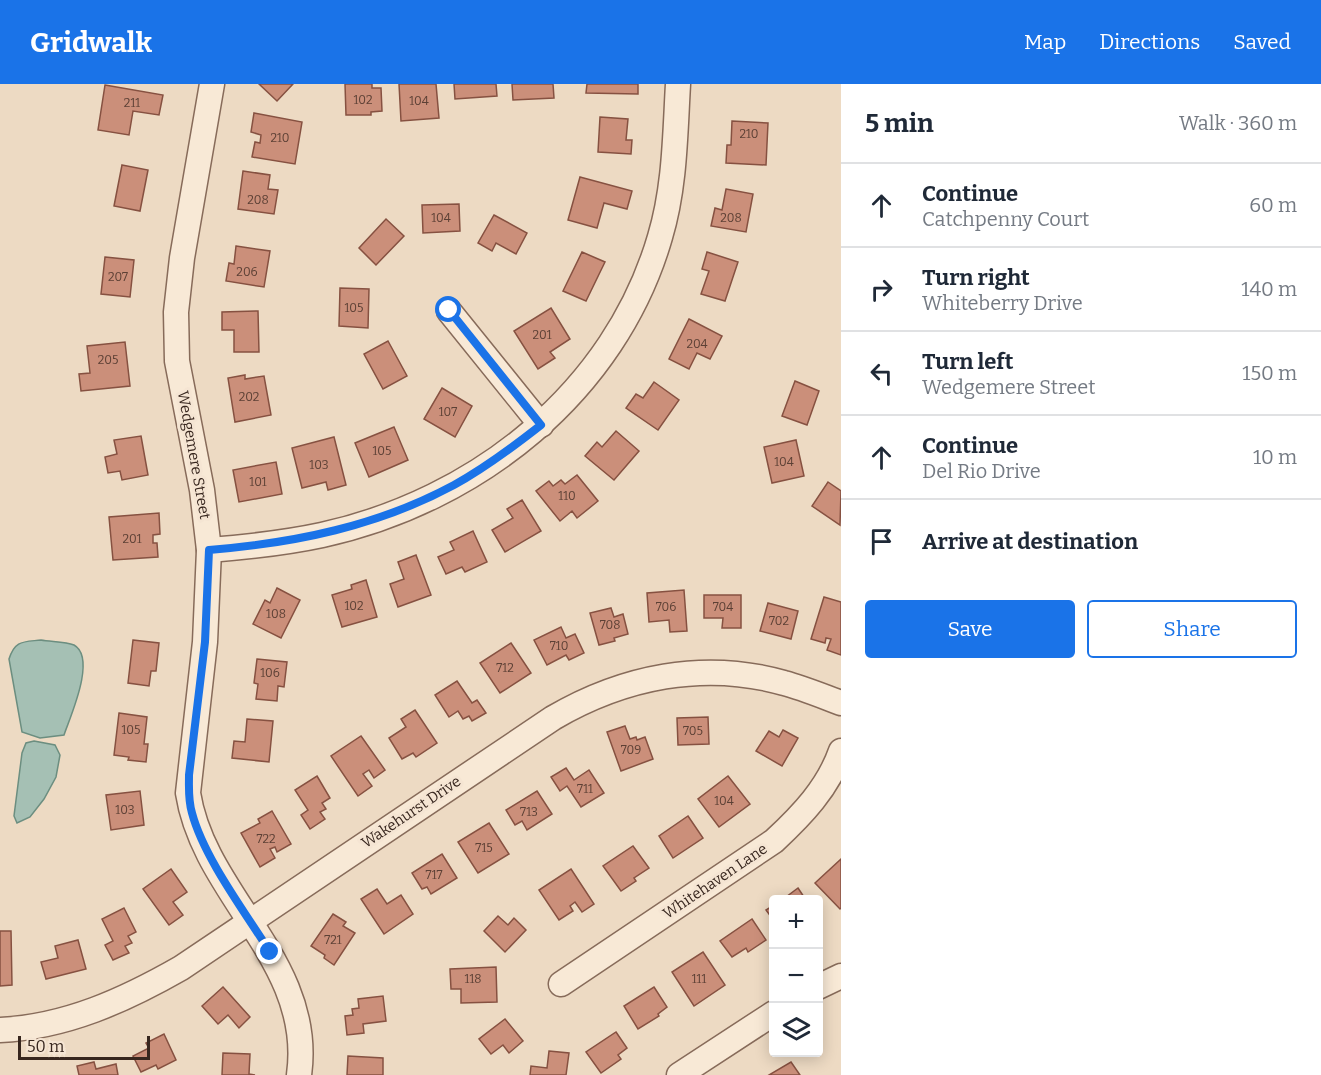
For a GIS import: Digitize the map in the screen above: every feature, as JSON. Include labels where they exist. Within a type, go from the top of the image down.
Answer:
[{"type":"street","name":"Wedgemere Street","points":[[212,84],[182,258],[176,335],[177,361],[202,490],[209,550],[205,642],[189,793],[191,811],[205,846],[279,968],[298,1021],[299,1075]]},
{"type":"street","points":[[209,550],[286,542],[324,535],[364,523],[414,504],[454,485],[482,469],[541,425],[579,387],[617,336],[649,271],[668,205],[674,163],[678,84]]},
{"type":"street","points":[[449,310],[541,425]]},
{"type":"street","name":"Wakehurst Drive","points":[[0,1030],[67,1019],[109,1005],[143,990],[181,968],[553,718],[582,701],[618,687],[651,678],[698,672],[752,676],[785,683],[841,703]]},
{"type":"street","name":"Whitehaven Lane","points":[[561,984],[774,841],[799,818],[816,796],[841,751]]},
{"type":"street","points":[[823,985],[841,976]]},
{"type":"street","points":[[685,1073],[753,1024],[769,1016]]},
{"type":"shaded area","points":[[41,640],[74,645],[80,652],[83,674],[64,735],[40,738],[22,732],[9,659],[14,648],[20,643]]},
{"type":"shaded area","points":[[34,741],[55,745],[60,755],[56,777],[44,799],[30,817],[17,823],[14,816],[22,753],[26,743]]},
{"type":"building","points":[[259,84],[293,84],[277,101]]},
{"type":"building","points":[[345,84],[372,84],[372,88],[381,88],[382,111],[371,112],[371,115],[346,115]]},
{"type":"building","points":[[399,84],[436,84],[439,118],[401,121]]},
{"type":"building","points":[[454,84],[496,84],[497,96],[455,99]]},
{"type":"building","points":[[512,84],[553,84],[554,98],[513,100]]},
{"type":"building","points":[[587,84],[638,84],[638,94],[586,93]]},
{"type":"building","points":[[105,85],[163,95],[159,115],[133,111],[129,135],[98,130]]},
{"type":"building","points":[[254,113],[302,122],[295,164],[252,157],[255,142],[260,143],[261,135],[251,132]]},
{"type":"building","points":[[600,117],[628,119],[626,140],[632,140],[631,154],[598,152]]},
{"type":"building","points":[[732,121],[768,123],[766,165],[726,163],[727,145],[731,145]]},
{"type":"building","points":[[122,165],[148,170],[140,211],[114,206]]},
{"type":"building","points":[[243,171],[270,175],[268,189],[278,190],[274,214],[238,209]]},
{"type":"building","points":[[580,177],[632,191],[627,209],[604,203],[597,228],[568,220]]},
{"type":"building","points":[[726,189],[753,194],[746,232],[711,226],[715,208],[722,210]]},
{"type":"building","points":[[459,204],[460,231],[423,233],[422,205]]},
{"type":"building","points":[[494,215],[527,233],[516,254],[496,243],[492,251],[478,243]]},
{"type":"building","points":[[386,219],[404,236],[376,265],[359,248]]},
{"type":"building","points":[[236,246],[270,251],[264,287],[226,281],[229,263],[234,264]]},
{"type":"building","points":[[582,252],[605,262],[586,301],[563,291]]},
{"type":"building","points":[[707,252],[738,262],[725,301],[701,294],[709,271],[702,269]]},
{"type":"building","points":[[105,257],[134,260],[130,297],[101,294]]},
{"type":"building","points":[[340,288],[369,289],[368,328],[339,326]]},
{"type":"building","points":[[551,308],[570,339],[550,352],[555,358],[538,369],[514,331]]},
{"type":"building","points":[[258,311],[259,352],[234,352],[234,330],[222,330],[222,312]]},
{"type":"building","points":[[689,319],[722,336],[710,359],[697,353],[689,369],[669,359]]},
{"type":"building","points":[[388,341],[407,376],[383,389],[364,354]]},
{"type":"building","points":[[125,342],[130,386],[81,391],[79,374],[90,373],[87,346]]},
{"type":"building","points":[[245,375],[245,379],[264,376],[271,415],[235,422],[228,378]]},
{"type":"building","points":[[795,381],[819,391],[807,425],[782,416]]},
{"type":"building","points":[[654,382],[679,400],[658,430],[626,408],[636,394],[643,398]]},
{"type":"building","points":[[442,388],[472,406],[455,437],[424,419]]},
{"type":"building","points":[[394,427],[408,460],[369,477],[355,443]]},
{"type":"building","points":[[616,431],[639,451],[614,480],[585,456],[597,442],[602,447]]},
{"type":"building","points":[[141,436],[148,475],[122,480],[120,471],[108,473],[105,457],[117,454],[114,440]]},
{"type":"building","points":[[334,437],[346,485],[328,490],[326,482],[302,488],[292,448]]},
{"type":"building","points":[[796,440],[804,476],[772,483],[764,447]]},
{"type":"building","points":[[276,462],[282,494],[239,502],[233,470]]},
{"type":"building","points":[[577,475],[598,501],[577,518],[572,511],[560,521],[536,491],[549,481],[553,486],[561,480],[565,484]]},
{"type":"building","points":[[828,482],[841,491],[840,525],[812,506]]},
{"type":"building","points":[[522,500],[541,531],[505,552],[492,530],[513,518],[507,509]]},
{"type":"building","points":[[159,513],[160,534],[153,535],[153,543],[157,543],[158,557],[113,560],[109,517]]},
{"type":"building","points":[[473,531],[487,562],[465,572],[462,567],[446,574],[438,557],[454,550],[450,542]]},
{"type":"building","points":[[416,555],[431,595],[398,607],[390,584],[404,579],[398,562]]},
{"type":"building","points":[[366,580],[377,617],[342,627],[332,595],[352,589],[351,585]]},
{"type":"building","points":[[277,588],[300,600],[281,638],[253,624],[265,600],[270,603]]},
{"type":"building","points":[[684,590],[687,631],[670,632],[669,620],[649,622],[647,593]]},
{"type":"building","points":[[704,595],[741,595],[741,628],[722,628],[723,618],[704,618]]},
{"type":"building","points":[[824,597],[841,602],[841,655],[827,650],[831,639],[826,638],[825,643],[811,639]]},
{"type":"building","points":[[768,603],[798,611],[791,639],[760,631]]},
{"type":"building","points":[[611,608],[614,617],[623,614],[628,634],[614,638],[615,641],[599,645],[590,613]]},
{"type":"building","points":[[561,627],[566,638],[575,634],[584,653],[569,660],[566,655],[547,665],[534,640]]},
{"type":"building","points":[[133,640],[159,643],[156,671],[151,671],[149,686],[128,683]]},
{"type":"building","points":[[511,643],[531,673],[500,693],[480,663]]},
{"type":"building","points":[[257,659],[287,662],[284,687],[278,686],[277,701],[256,699],[258,684],[254,683]]},
{"type":"building","points":[[457,681],[472,703],[477,700],[486,713],[472,721],[469,716],[463,719],[458,711],[449,717],[435,695]]},
{"type":"building","points":[[415,710],[437,743],[416,757],[413,753],[402,759],[389,738],[406,727],[401,719]]},
{"type":"building","points":[[119,713],[147,717],[144,744],[148,744],[146,762],[128,760],[129,757],[114,755]]},
{"type":"building","points":[[708,717],[709,744],[678,745],[677,718]]},
{"type":"building","points":[[247,719],[273,721],[269,762],[232,758],[234,741],[245,742]]},
{"type":"building","points":[[625,726],[630,739],[636,737],[637,740],[645,737],[653,759],[621,771],[607,732]]},
{"type":"building","points":[[783,730],[798,738],[782,766],[756,751],[769,731],[779,737]]},
{"type":"building","points":[[361,736],[385,770],[374,778],[369,770],[363,774],[372,786],[358,796],[331,756]]},
{"type":"building","points":[[566,768],[574,780],[589,770],[604,793],[581,807],[567,786],[560,791],[551,777]]},
{"type":"building","points":[[317,776],[330,798],[322,803],[326,809],[320,812],[325,819],[310,829],[301,815],[308,810],[295,790]]},
{"type":"building","points":[[728,776],[750,804],[719,827],[698,799]]},
{"type":"building","points":[[140,791],[144,825],[111,830],[106,795]]},
{"type":"building","points":[[537,791],[552,814],[527,830],[522,821],[515,825],[506,810]]},
{"type":"building","points":[[272,811],[291,844],[277,852],[275,847],[270,849],[275,858],[260,867],[241,833],[260,823],[258,819]]},
{"type":"building","points":[[688,816],[703,838],[673,858],[659,836]]},
{"type":"building","points":[[489,823],[509,854],[478,873],[458,842]]},
{"type":"building","points":[[633,846],[649,868],[621,891],[603,866]]},
{"type":"building","points":[[442,854],[457,878],[431,894],[427,887],[422,889],[412,873]]},
{"type":"building","points":[[841,859],[841,908],[840,909],[815,883]]},
{"type":"building","points":[[171,869],[187,892],[173,902],[183,915],[169,925],[143,889]]},
{"type":"building","points":[[571,869],[594,904],[582,912],[575,902],[570,906],[573,911],[559,920],[539,890]]},
{"type":"building","points":[[798,888],[803,895],[789,895]]},
{"type":"building","points":[[377,889],[387,904],[401,895],[413,914],[384,934],[361,899]]},
{"type":"building","points":[[124,908],[136,932],[128,936],[132,943],[125,946],[129,953],[113,960],[105,945],[113,941],[102,919]]},
{"type":"building","points":[[333,914],[346,922],[343,926],[355,933],[334,965],[324,958],[325,955],[311,946]]},
{"type":"building","points":[[498,916],[508,925],[514,918],[526,930],[505,952],[484,931]]},
{"type":"building","points":[[752,919],[766,940],[748,952],[746,948],[732,957],[720,941]]},
{"type":"building","points":[[0,931],[11,931],[12,985],[0,986]]},
{"type":"building","points":[[78,940],[86,969],[46,979],[41,962],[58,958],[55,946]]},
{"type":"building","points":[[703,952],[725,985],[694,1006],[672,972]]},
{"type":"building","points":[[496,967],[497,1002],[461,1003],[461,989],[451,989],[450,969]]},
{"type":"building","points":[[223,987],[250,1017],[239,1028],[228,1015],[218,1024],[202,1006]]},
{"type":"building","points":[[654,987],[667,1007],[658,1014],[659,1016],[638,1029],[624,1006]]},
{"type":"building","points":[[383,996],[386,1021],[363,1024],[364,1033],[347,1035],[345,1016],[353,1015],[352,1009],[359,1008],[358,999]]},
{"type":"building","points":[[505,1019],[523,1041],[509,1053],[503,1045],[491,1054],[479,1039]]},
{"type":"building","points":[[616,1032],[627,1048],[618,1055],[621,1059],[601,1073],[586,1052]]},
{"type":"building","points":[[164,1034],[176,1060],[158,1069],[156,1065],[141,1072],[133,1056],[149,1048],[146,1043]]},
{"type":"building","points":[[549,1051],[569,1053],[566,1075],[530,1075],[531,1066],[547,1068]]},
{"type":"building","points":[[223,1053],[250,1054],[249,1074],[255,1075],[222,1075]]},
{"type":"building","points":[[348,1056],[383,1058],[383,1075],[347,1075]]},
{"type":"building","points":[[94,1062],[96,1069],[116,1064],[118,1075],[79,1075],[77,1066]]},
{"type":"building","points":[[791,1062],[800,1075],[769,1075]]},
{"type":"route","points":[[270,952],[205,846],[191,811],[189,775],[205,642],[209,550],[286,542],[324,535],[364,523],[414,504],[454,485],[482,469],[541,425],[449,310]]}]
